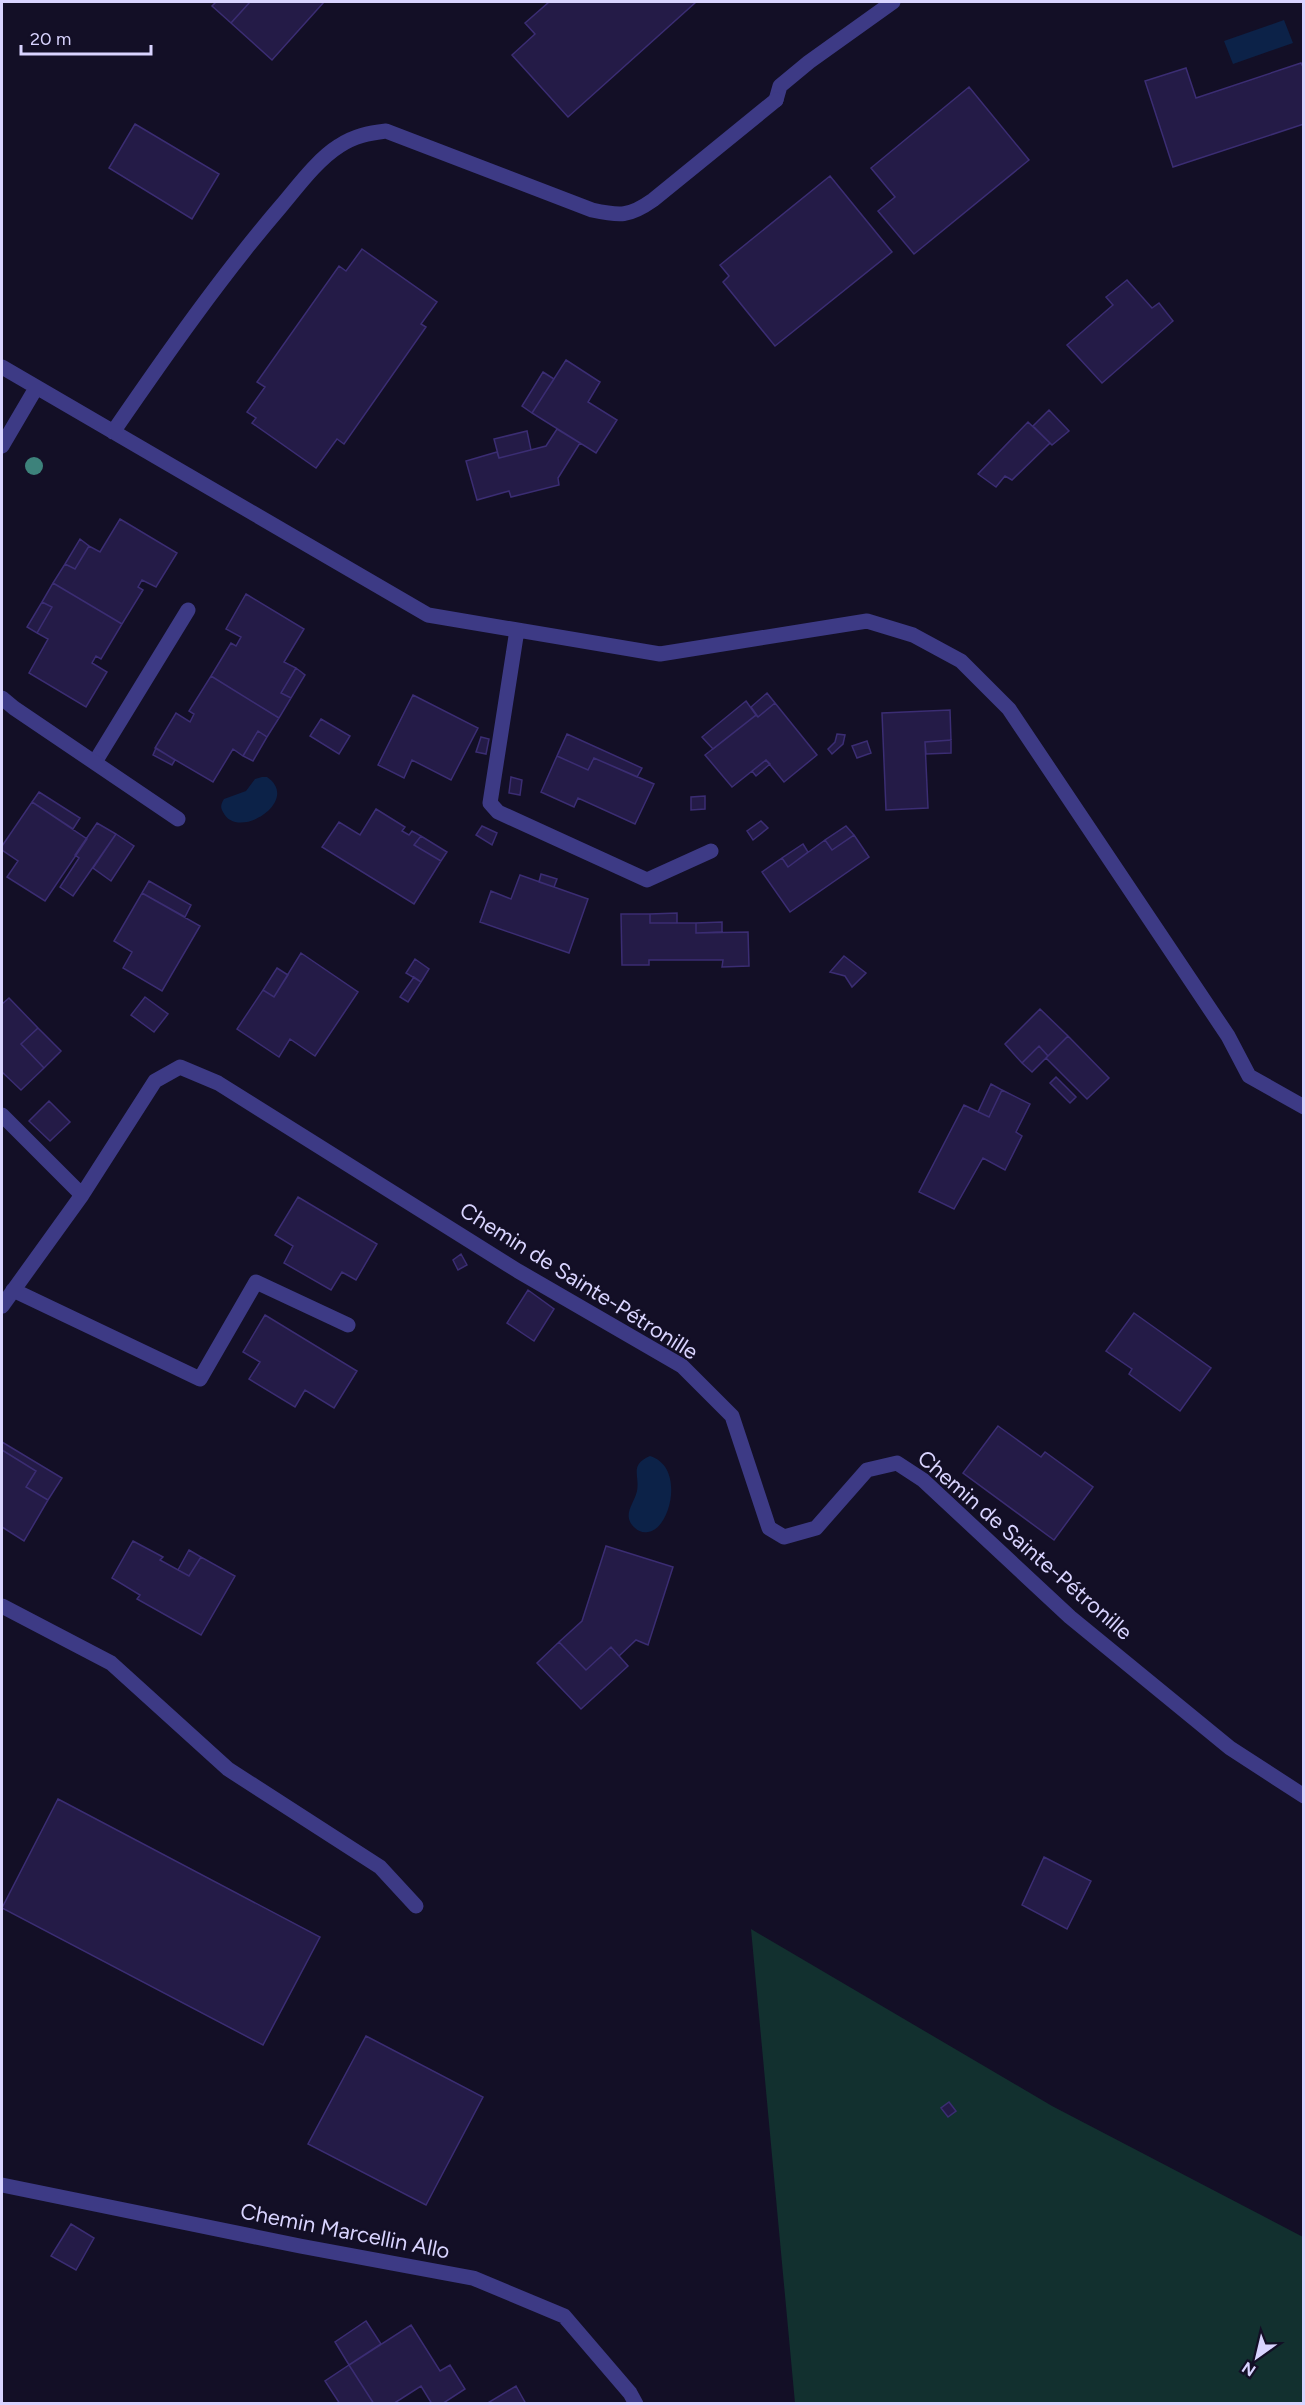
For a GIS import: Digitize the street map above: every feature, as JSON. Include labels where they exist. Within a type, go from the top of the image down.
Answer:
[{"type":"street","points":[[113,432],[153,374],[263,227],[313,170],[338,146],[362,134],[386,131],[592,210],[613,215],[635,212],[776,100],[780,86],[809,62],[879,9],[892,2]]},
{"type":"street","points":[[4,373],[36,388],[428,615],[660,654],[867,621],[913,635],[961,661],[1009,709],[1228,1036],[1250,1076],[1304,1107]]},
{"type":"street","points":[[2,446],[36,388]]},
{"type":"street","points":[[95,762],[188,610]]},
{"type":"street","points":[[517,630],[490,803],[498,812],[647,880],[711,851]]},
{"type":"street","points":[[2,698],[178,819]]},
{"type":"street","name":"Chemin de Sainte-Pétronille","points":[[2,1306],[82,1195],[155,1081],[180,1067],[218,1083],[518,1271],[682,1366],[732,1416],[769,1528],[784,1537],[816,1528],[867,1470],[897,1463],[923,1480],[1079,1625],[1230,1748],[1304,1796]]},
{"type":"street","points":[[2,1115],[82,1195]]},
{"type":"street","points":[[13,1290],[200,1380],[256,1282],[348,1325]]},
{"type":"street","points":[[2,1606],[111,1664],[228,1768],[380,1867],[416,1906]]},
{"type":"street","name":"Chemin Marcellin Allo","points":[[2,2185],[300,2246],[473,2278],[564,2316],[636,2403]]},
{"type":"green space","points":[[751,1929],[1052,2106],[1303,2237],[1303,2403],[795,2403]]},
{"type":"water","points":[[1284,20],[1293,43],[1233,64],[1224,41]]},
{"type":"water","points":[[267,777],[276,787],[277,797],[272,807],[263,815],[252,820],[241,823],[230,820],[221,809],[224,799],[246,791],[255,779]]},
{"type":"water","points":[[650,1456],[661,1462],[668,1472],[671,1497],[663,1521],[656,1529],[644,1532],[631,1523],[629,1514],[637,1491],[637,1467]]},
{"type":"building","points":[[216,2],[250,2],[231,23],[212,6]]},
{"type":"building","points":[[250,2],[324,2],[272,60],[231,23]]},
{"type":"building","points":[[549,2],[696,2],[568,117],[512,55],[535,34],[525,23]]},
{"type":"building","points":[[1301,63],[1304,69],[1304,124],[1173,167],[1145,81],[1186,68],[1196,98]]},
{"type":"building","points":[[969,87],[1029,160],[914,254],[878,211],[895,197],[871,168]]},
{"type":"building","points":[[135,124],[219,174],[192,219],[109,168]]},
{"type":"building","points":[[830,176],[892,252],[775,346],[723,282],[729,276],[720,265]]},
{"type":"building","points":[[362,249],[437,302],[421,324],[426,327],[344,444],[337,439],[316,468],[252,423],[256,418],[247,412],[265,387],[257,382],[339,266],[346,271]]},
{"type":"building","points":[[1127,280],[1152,308],[1159,303],[1173,321],[1102,383],[1067,345],[1113,305],[1106,297]]},
{"type":"building","points":[[566,360],[600,382],[588,402],[617,420],[596,453],[532,413]]},
{"type":"building","points":[[543,372],[554,379],[532,413],[522,406]]},
{"type":"building","points":[[1049,410],[1069,431],[1052,445],[1033,426]]},
{"type":"building","points":[[1028,422],[1050,443],[1012,480],[1005,476],[996,487],[978,474]]},
{"type":"building","points":[[557,429],[580,443],[558,478],[559,485],[511,497],[509,491],[477,500],[466,461],[497,452],[499,458],[546,446]]},
{"type":"building","points":[[527,431],[531,450],[499,458],[494,439]]},
{"type":"building","points":[[120,519],[177,553],[156,587],[142,580],[138,587],[143,590],[122,624],[53,583],[65,564],[75,569],[89,546],[100,552]]},
{"type":"building","points":[[80,539],[89,546],[75,569],[65,564]]},
{"type":"building","points":[[53,583],[122,624],[101,659],[96,656],[92,663],[107,672],[86,707],[29,673],[48,639],[37,633],[52,607],[42,602]]},
{"type":"building","points":[[246,594],[304,629],[284,662],[296,668],[281,693],[291,698],[279,718],[211,676],[231,643],[236,646],[241,637],[226,629]]},
{"type":"building","points":[[42,602],[52,607],[37,633],[27,627]]},
{"type":"building","points":[[296,668],[305,675],[291,698],[281,693]]},
{"type":"building","points":[[211,676],[279,718],[267,737],[258,731],[243,756],[233,749],[213,782],[155,748],[176,713],[190,722],[194,714],[189,711]]},
{"type":"building","points":[[767,693],[775,703],[758,717],[751,707]]},
{"type":"building","points":[[413,695],[478,728],[451,780],[412,760],[404,778],[378,765]]},
{"type":"building","points":[[746,701],[756,715],[713,749],[702,737]]},
{"type":"building","points":[[775,703],[817,755],[784,782],[766,760],[732,787],[705,755]]},
{"type":"building","points":[[950,710],[951,740],[925,742],[928,808],[886,810],[882,713]]},
{"type":"building","points":[[321,719],[350,736],[339,754],[310,736]]},
{"type":"building","points":[[258,731],[267,737],[253,761],[243,756]]},
{"type":"building","points":[[567,734],[642,768],[637,777],[594,758],[588,770],[557,756]]},
{"type":"building","points":[[837,734],[845,735],[843,744],[832,754],[828,749],[835,742]]},
{"type":"building","points":[[481,737],[489,739],[486,754],[476,752]]},
{"type":"building","points":[[951,740],[951,753],[926,754],[925,742]]},
{"type":"building","points":[[867,741],[871,753],[857,758],[852,746]]},
{"type":"building","points":[[156,748],[175,760],[172,765],[153,755]]},
{"type":"building","points":[[557,756],[588,770],[594,758],[654,784],[635,824],[578,798],[574,807],[541,792]]},
{"type":"building","points":[[766,760],[770,764],[756,776],[752,771]]},
{"type":"building","points":[[511,777],[522,780],[520,795],[509,793]]},
{"type":"building","points":[[39,792],[80,818],[73,829],[32,802]]},
{"type":"building","points":[[705,796],[705,809],[691,810],[691,797]]},
{"type":"building","points":[[32,802],[87,839],[45,901],[7,877],[18,861],[2,850],[2,846]]},
{"type":"building","points":[[376,809],[405,827],[402,831],[409,835],[412,831],[421,836],[414,845],[441,861],[414,904],[322,847],[339,822],[360,835]]},
{"type":"building","points":[[761,821],[768,828],[753,840],[747,831]]},
{"type":"building","points":[[97,823],[116,834],[73,896],[60,887],[79,858],[75,855]]},
{"type":"building","points":[[482,826],[497,833],[492,845],[476,835]]},
{"type":"building","points":[[846,826],[854,835],[832,850],[825,840]]},
{"type":"building","points":[[116,834],[134,846],[111,881],[93,868]]},
{"type":"building","points":[[854,835],[869,857],[790,912],[762,872],[782,858],[788,867],[825,840],[832,850]]},
{"type":"building","points":[[421,836],[447,852],[441,861],[414,845]]},
{"type":"building","points":[[803,844],[808,852],[788,867],[782,858]]},
{"type":"building","points":[[541,874],[557,879],[554,887],[539,882]]},
{"type":"building","points":[[520,875],[588,899],[569,953],[480,922],[491,891],[511,899]]},
{"type":"building","points":[[149,881],[191,905],[185,917],[142,893]]},
{"type":"building","points":[[142,893],[200,926],[162,991],[123,968],[132,952],[114,941]]},
{"type":"building","points":[[677,913],[677,923],[650,923],[650,914]]},
{"type":"building","points":[[621,914],[650,914],[650,923],[696,923],[696,933],[748,932],[749,966],[722,967],[723,960],[649,960],[649,965],[622,965]]},
{"type":"building","points":[[722,922],[722,932],[696,933],[696,923]]},
{"type":"building","points":[[301,953],[358,992],[315,1056],[290,1039],[279,1057],[237,1029],[263,990],[274,997]]},
{"type":"building","points":[[844,956],[866,973],[852,987],[845,976],[830,972]]},
{"type":"building","points":[[415,959],[429,969],[421,982],[406,973]]},
{"type":"building","points":[[277,968],[288,975],[274,997],[263,990]]},
{"type":"building","points":[[414,977],[421,982],[408,1002],[400,997]]},
{"type":"building","points":[[145,997],[168,1014],[154,1032],[131,1015]]},
{"type":"building","points":[[9,998],[38,1028],[21,1044],[44,1068],[21,1090],[2,1072],[2,1004]]},
{"type":"building","points":[[1040,1009],[1068,1036],[1048,1056],[1039,1046],[1022,1063],[1005,1044]]},
{"type":"building","points":[[38,1028],[61,1051],[44,1068],[21,1044]]},
{"type":"building","points":[[1068,1036],[1109,1078],[1087,1099],[1046,1058]]},
{"type":"building","points":[[1039,1046],[1048,1056],[1032,1072],[1022,1063]]},
{"type":"building","points":[[1056,1077],[1076,1097],[1070,1103],[1050,1083]]},
{"type":"building","points":[[991,1084],[1002,1090],[989,1117],[978,1112]]},
{"type":"building","points":[[1002,1090],[1030,1104],[1016,1132],[1022,1136],[1005,1170],[983,1158],[954,1209],[919,1192],[964,1105],[989,1117]]},
{"type":"building","points":[[49,1101],[70,1122],[50,1141],[29,1121]]},
{"type":"building","points":[[298,1197],[377,1244],[356,1280],[342,1272],[331,1290],[284,1263],[293,1246],[275,1235]]},
{"type":"building","points":[[461,1254],[467,1265],[458,1270],[453,1260]]},
{"type":"building","points":[[528,1290],[554,1309],[534,1341],[507,1323]]},
{"type":"building","points":[[1134,1313],[1211,1368],[1180,1411],[1129,1374],[1132,1369],[1106,1351]]},
{"type":"building","points":[[265,1315],[357,1371],[334,1408],[305,1390],[295,1407],[249,1379],[260,1362],[243,1352]]},
{"type":"building","points":[[998,1426],[1041,1457],[1045,1452],[1093,1487],[1054,1540],[963,1473]]},
{"type":"building","points":[[2,1442],[62,1478],[48,1500],[26,1487],[36,1471],[2,1450]]},
{"type":"building","points":[[2,1450],[36,1471],[26,1487],[48,1500],[24,1541],[2,1527]]},
{"type":"building","points":[[133,1541],[163,1557],[160,1560],[189,1576],[201,1557],[235,1576],[201,1635],[137,1599],[140,1595],[112,1578]]},
{"type":"building","points":[[606,1546],[673,1567],[648,1645],[636,1640],[619,1656],[611,1647],[586,1670],[559,1642],[582,1621]]},
{"type":"building","points":[[189,1550],[201,1557],[189,1576],[178,1570]]},
{"type":"building","points":[[559,1642],[586,1670],[611,1647],[628,1666],[581,1709],[537,1663]]},
{"type":"building","points":[[58,1799],[320,1937],[263,2045],[2,1908]]},
{"type":"building","points":[[1044,1857],[1091,1881],[1067,1929],[1022,1905]]},
{"type":"building","points":[[366,2036],[483,2097],[426,2205],[308,2144]]},
{"type":"building","points":[[949,2102],[956,2111],[948,2117],[941,2108]]},
{"type":"building","points":[[71,2224],[94,2238],[76,2270],[51,2256]]},
{"type":"building","points":[[366,2321],[381,2344],[349,2365],[335,2342]]},
{"type":"building","points":[[411,2325],[440,2371],[450,2365],[465,2389],[442,2404],[432,2404],[421,2386],[393,2404],[374,2404],[349,2365]]},
{"type":"building","points":[[349,2365],[374,2404],[340,2404],[325,2381]]},
{"type":"building","points":[[516,2386],[526,2404],[486,2404]]}]
